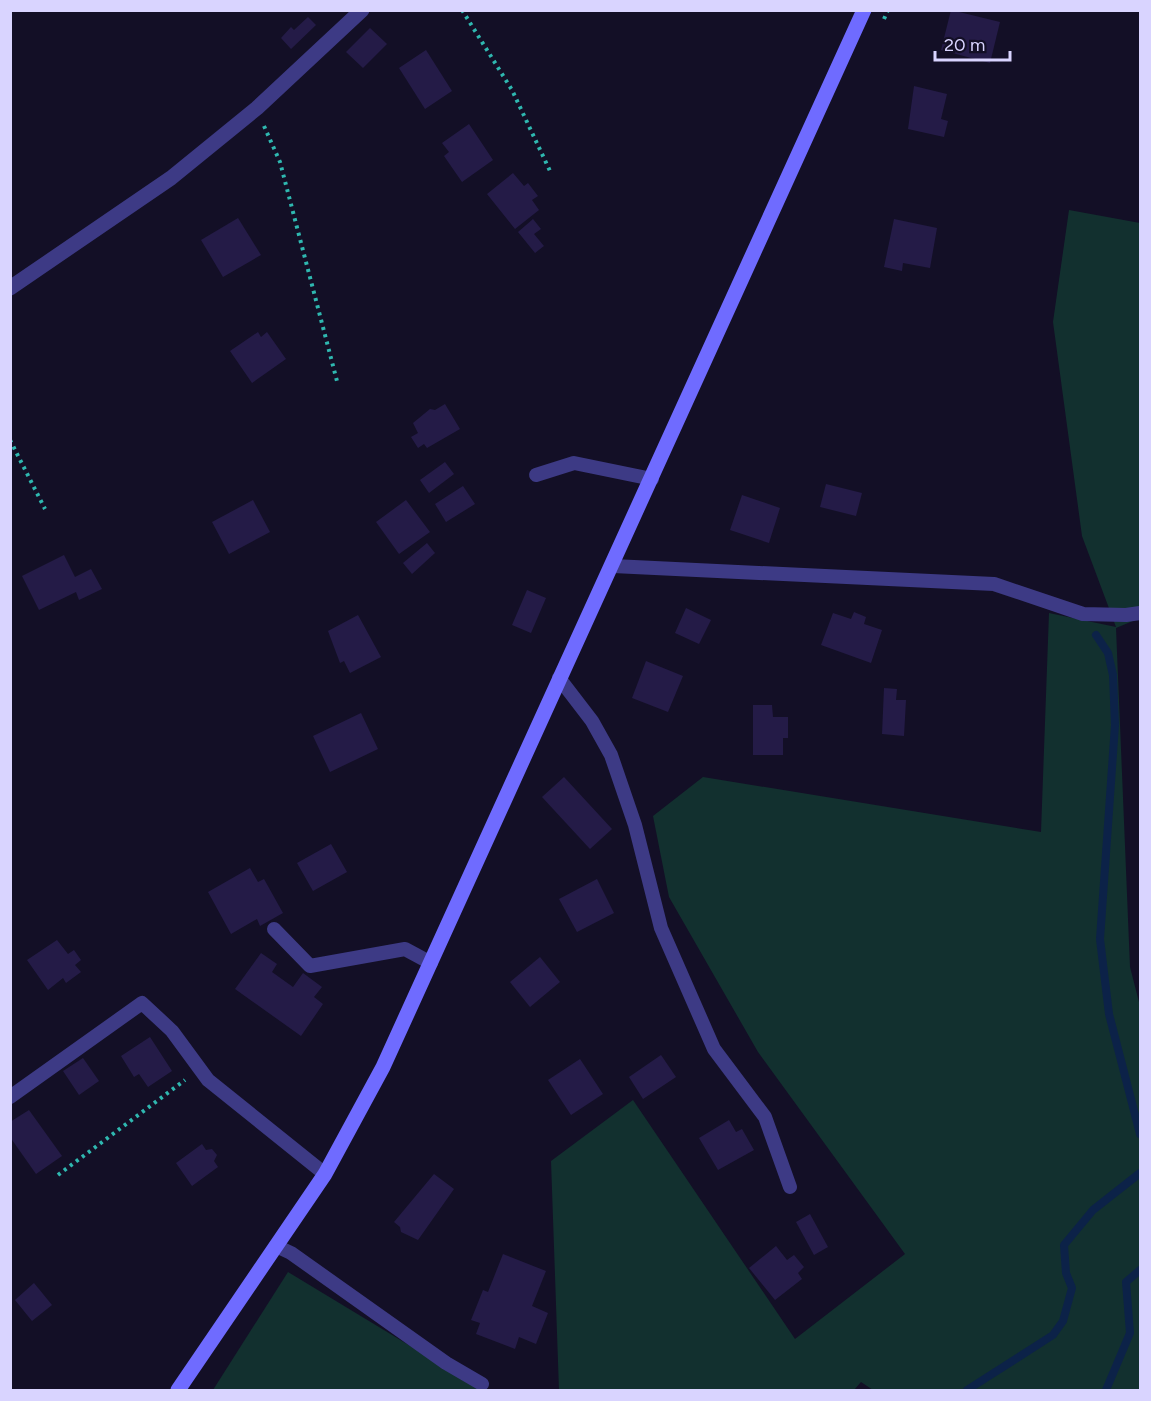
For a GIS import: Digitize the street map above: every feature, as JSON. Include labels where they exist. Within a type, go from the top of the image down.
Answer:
[{"type":"main road","points":[[178,1390],[325,1174],[383,1067],[559,678],[613,566],[864,10]]},
{"type":"street","points":[[10,288],[171,178],[257,108],[362,10]]},
{"type":"lane","points":[[536,475],[574,463],[652,478]]},
{"type":"lane","points":[[613,566],[994,584],[1083,614],[1140,613]]},
{"type":"lane","points":[[559,678],[592,721],[611,755],[635,825],[661,928],[714,1048],[765,1117],[790,1187]]},
{"type":"lane","points":[[274,929],[310,966],[405,949],[431,963]]},
{"type":"lane","points":[[10,1096],[142,1004],[172,1031],[208,1080],[325,1174]]},
{"type":"lane","points":[[276,1246],[291,1253],[446,1363],[482,1384]]},
{"type":"path","points":[[462,10],[512,90],[550,171]]},
{"type":"path","points":[[257,108],[280,162],[338,386]]},
{"type":"path","points":[[10,440],[45,509]]},
{"type":"path","points":[[58,1175],[114,1131],[169,1094],[200,1068]]},
{"type":"green space","points":[[1069,210],[1140,223],[1140,618],[1116,628],[1130,967],[1140,1006],[1140,1390],[873,1390],[861,1382],[854,1390],[559,1390],[551,1161],[633,1100],[795,1339],[905,1254],[758,1052],[669,897],[653,816],[703,777],[1041,832],[1049,613],[1116,627],[1082,536],[1053,322]]},
{"type":"green space","points":[[288,1272],[483,1390],[213,1390]]},
{"type":"building","points":[[951,10],[1000,22],[990,63],[941,50]]},
{"type":"building","points":[[308,17],[316,25],[291,49],[281,38],[291,27],[294,30]]},
{"type":"building","points":[[370,28],[387,44],[363,68],[346,52]]},
{"type":"building","points":[[426,50],[452,91],[425,109],[399,68]]},
{"type":"building","points":[[914,86],[947,94],[941,119],[948,121],[944,137],[908,129]]},
{"type":"building","points":[[469,124],[493,160],[462,182],[444,156],[449,152],[442,143]]},
{"type":"building","points":[[513,173],[524,186],[528,183],[538,196],[532,200],[539,210],[515,229],[487,194]]},
{"type":"building","points":[[238,218],[261,255],[223,277],[201,240]]},
{"type":"building","points":[[533,219],[541,229],[534,234],[544,246],[535,253],[518,232]]},
{"type":"building","points":[[894,219],[937,228],[930,268],[903,263],[902,271],[884,267]]},
{"type":"building","points":[[258,332],[261,337],[267,332],[286,359],[252,383],[230,351]]},
{"type":"building","points":[[445,404],[460,429],[427,448],[424,444],[418,448],[411,437],[418,433],[413,423],[430,409],[435,410]]},
{"type":"building","points":[[445,462],[454,474],[429,493],[420,480]]},
{"type":"building","points":[[826,484],[862,493],[856,516],[820,507]]},
{"type":"building","points":[[463,486],[475,504],[446,522],[435,504]]},
{"type":"building","points":[[742,495],[780,508],[769,543],[730,530]]},
{"type":"building","points":[[253,500],[270,532],[229,554],[212,522]]},
{"type":"building","points":[[406,500],[430,532],[399,554],[376,522]]},
{"type":"building","points":[[427,543],[435,553],[412,574],[403,563]]},
{"type":"building","points":[[64,555],[75,577],[91,569],[102,589],[79,600],[76,592],[39,610],[22,576]]},
{"type":"building","points":[[527,590],[546,598],[531,633],[512,625]]},
{"type":"building","points":[[686,608],[711,620],[699,644],[675,633]]},
{"type":"building","points":[[854,612],[866,617],[864,624],[882,630],[871,663],[821,645],[833,613],[851,619]]},
{"type":"building","points":[[358,615],[381,657],[350,673],[344,661],[340,663],[328,631]]},
{"type":"building","points":[[646,661],[683,676],[668,712],[632,698]]},
{"type":"building","points":[[884,688],[897,689],[896,700],[906,700],[904,736],[882,734]]},
{"type":"building","points":[[753,705],[772,705],[773,717],[788,717],[788,738],[783,738],[783,755],[753,755]]},
{"type":"building","points":[[361,713],[378,749],[330,772],[313,736]]},
{"type":"building","points":[[564,777],[612,829],[590,849],[542,797]]},
{"type":"building","points":[[331,844],[347,872],[313,891],[297,863]]},
{"type":"building","points":[[250,868],[258,882],[264,879],[283,913],[260,926],[257,919],[231,934],[208,892]]},
{"type":"building","points":[[597,879],[614,913],[577,932],[559,899]]},
{"type":"building","points":[[57,940],[68,954],[74,950],[81,960],[75,965],[81,972],[66,983],[63,978],[48,990],[27,960]]},
{"type":"building","points":[[261,953],[277,964],[272,972],[293,987],[303,973],[322,987],[314,997],[323,1004],[301,1036],[235,989]]},
{"type":"building","points":[[540,957],[560,982],[530,1007],[510,982]]},
{"type":"building","points":[[150,1037],[172,1071],[148,1087],[139,1074],[134,1077],[121,1056]]},
{"type":"building","points":[[661,1055],[676,1077],[643,1099],[629,1077]]},
{"type":"building","points":[[83,1058],[99,1081],[79,1095],[63,1071]]},
{"type":"building","points":[[580,1059],[603,1094],[571,1115],[548,1080]]},
{"type":"building","points":[[29,1110],[62,1156],[36,1174],[10,1137],[10,1122]]},
{"type":"building","points":[[729,1120],[736,1132],[742,1129],[754,1150],[718,1170],[699,1138]]},
{"type":"building","points":[[202,1144],[206,1150],[212,1149],[217,1155],[214,1161],[218,1167],[192,1186],[176,1163]]},
{"type":"building","points":[[434,1174],[454,1189],[418,1240],[401,1232],[400,1227],[394,1222]]},
{"type":"building","points":[[810,1214],[828,1247],[814,1255],[796,1222]]},
{"type":"building","points":[[776,1246],[787,1260],[794,1255],[804,1267],[798,1273],[802,1279],[775,1300],[749,1268]]},
{"type":"building","points":[[503,1254],[546,1271],[532,1306],[548,1313],[536,1344],[519,1337],[515,1349],[476,1334],[480,1323],[471,1320],[483,1290],[488,1292]]},
{"type":"building","points":[[34,1283],[52,1305],[32,1321],[15,1300]]},
{"type":"waterway","points":[[1096,635],[1108,653],[1113,675],[1115,725],[1100,939],[1109,1014],[1140,1134]]},
{"type":"waterway","points":[[967,1390],[1053,1335],[1063,1321],[1072,1288],[1066,1273],[1064,1245],[1093,1210],[1140,1173]]},
{"type":"waterway","points":[[1106,1390],[1130,1333],[1126,1282],[1140,1270]]}]
